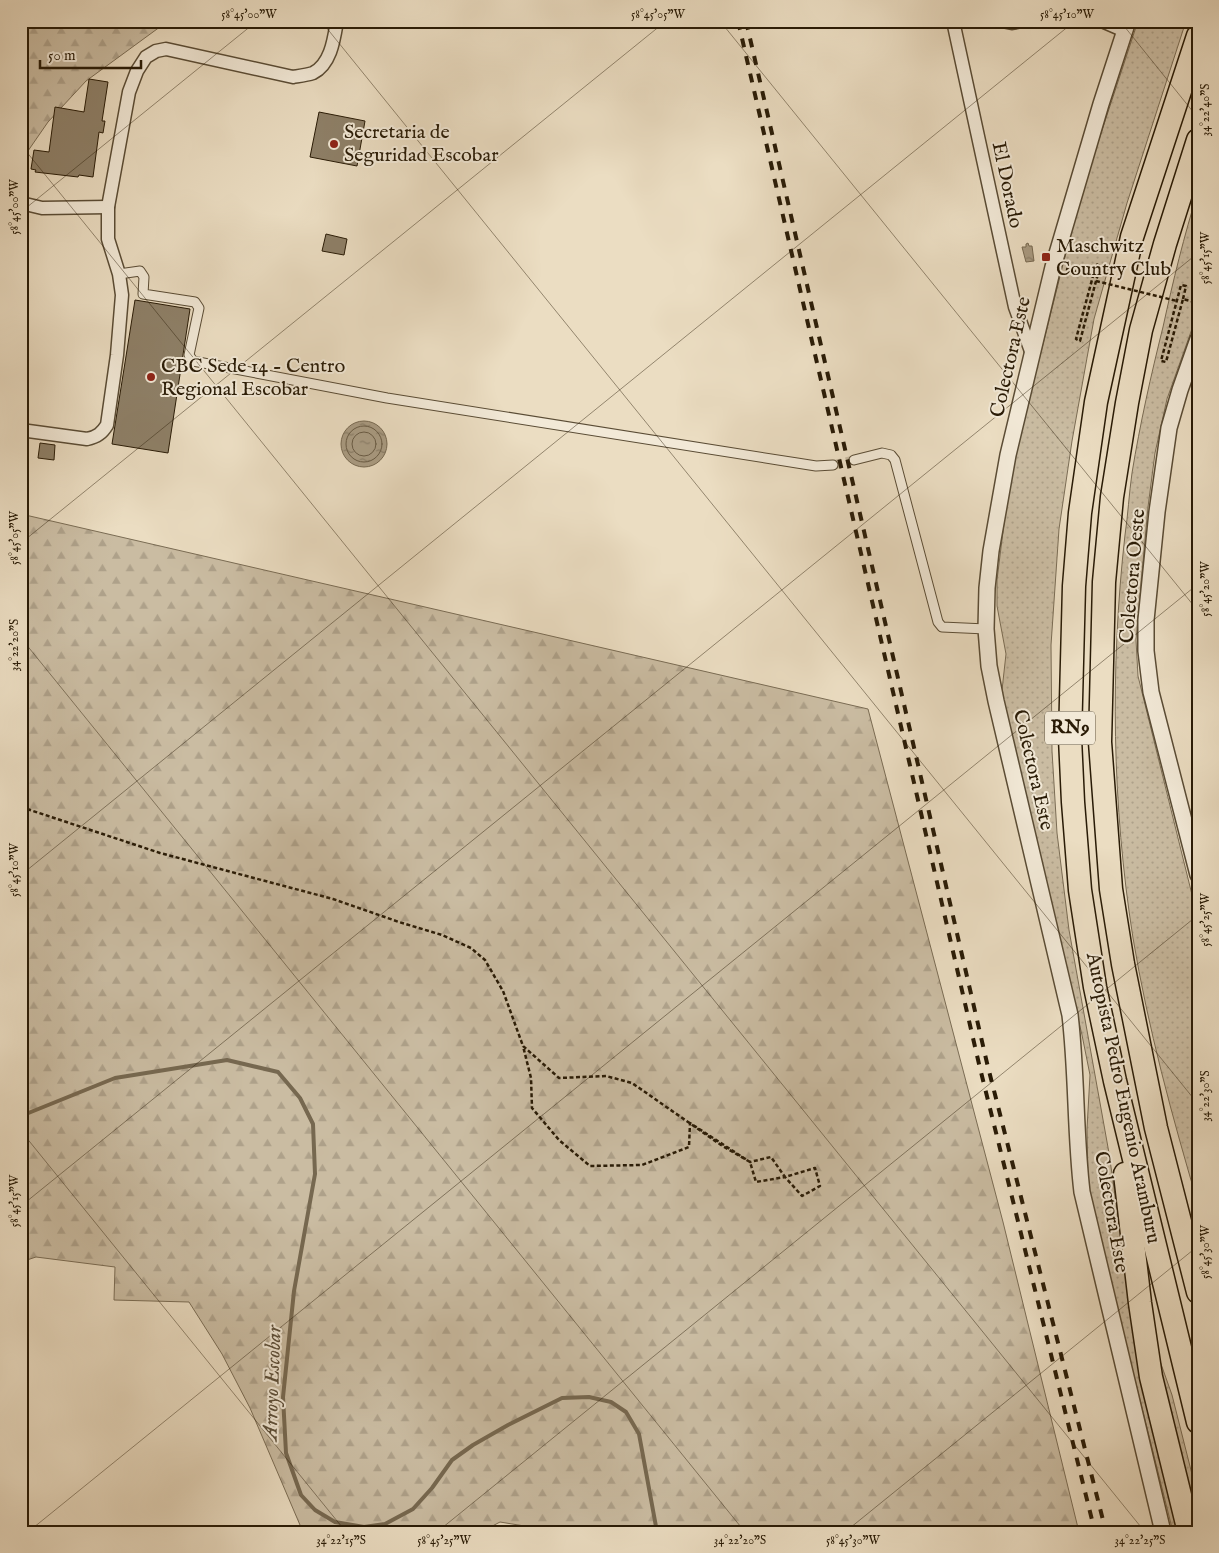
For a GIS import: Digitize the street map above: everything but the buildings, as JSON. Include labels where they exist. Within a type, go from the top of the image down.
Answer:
[{"type":"highway","name":"Autopista Pedro Eugenio Aramburu","points":[[1198,36],[1132,237],[1096,402],[1079,522],[1074,586],[1070,738],[1080,890],[1095,987],[1114,1081],[1198,1422]]},
{"type":"highway","name":"Autopista Pedro Eugenio Aramburu","points":[[1198,140],[1164,244],[1141,330],[1127,403],[1112,497],[1104,582],[1100,742],[1111,889],[1123,964],[1156,1128],[1198,1292]]},
{"type":"highway","points":[[1114,1081],[1140,1303],[1151,1377],[1189,1532]]},
{"type":"highway","points":[[1156,1128],[1198,1236]]},
{"type":"street","points":[[21,430],[87,439],[103,432],[107,425],[117,355],[122,294],[119,274],[108,239],[108,208],[130,92],[137,71],[146,57],[156,51],[166,49],[293,77],[314,72],[327,59],[333,44],[337,21]]},
{"type":"street","name":"El Dorado","points":[[953,21],[1014,307],[1032,354]]},
{"type":"street","points":[[1002,21],[1012,23],[1022,21]]},
{"type":"street","points":[[1102,21],[1127,26]]},
{"type":"street","name":"Colectora Este","points":[[1127,26],[1101,104],[1053,266],[1008,455],[991,550],[987,588],[986,629],[989,666],[996,702],[1070,1015],[1082,1192],[1163,1532]]},
{"type":"street","points":[[21,203],[42,208],[108,208]]},
{"type":"street","points":[[119,274],[140,271],[144,277],[143,294],[195,302],[199,308],[189,356],[193,361],[387,398],[816,466],[832,465]]},
{"type":"street","name":"Colectora Oeste","points":[[1198,339],[1169,428],[1157,512],[1146,620],[1146,651],[1151,692],[1198,875]]},
{"type":"street","points":[[854,460],[882,453],[891,455],[895,460],[938,622],[942,626],[986,629]]},
{"type":"path","points":[[1096,264],[1100,266],[1080,341],[1076,339],[1093,276],[1096,264]]},
{"type":"path","points":[[1053,266],[1093,276]]},
{"type":"path","points":[[1096,281],[1177,301]]},
{"type":"path","points":[[1181,285],[1186,286],[1183,299],[1166,362],[1161,361],[1181,285]]},
{"type":"path","points":[[1183,299],[1198,303]]},
{"type":"path","points":[[21,807],[160,853],[332,899],[442,935],[471,948],[485,960],[503,991],[523,1046],[531,1078],[532,1108],[559,1140],[590,1166],[642,1165],[689,1147],[690,1123]]},
{"type":"path","points":[[523,1046],[560,1078],[606,1076],[632,1083],[720,1145],[750,1162],[771,1157],[785,1177],[802,1196],[820,1186],[815,1168],[785,1177],[756,1182],[750,1162]]},
{"type":"green space","points":[[21,21],[168,21],[86,81],[48,122],[21,161]]},
{"type":"green space","points":[[301,21],[383,21],[377,27]]},
{"type":"green space","points":[[1138,21],[1186,21],[1127,203],[1094,319],[1072,441],[1059,529],[1051,645],[1052,751],[1057,833],[1069,930],[1109,1153],[1125,1265],[1181,1532],[1173,1532],[1092,1208],[1088,1180],[1087,1129],[1090,1075],[1001,699],[1006,654],[997,606],[997,580],[1010,475],[1080,197]]},
{"type":"green space","points":[[1198,191],[1198,312],[1167,399],[1155,453],[1148,507],[1136,640],[1138,676],[1198,919],[1198,1204],[1161,1072],[1133,938],[1126,888],[1117,787],[1115,686],[1120,585],[1132,473],[1154,363],[1179,259]]},
{"type":"green space","points":[[21,514],[868,709],[1003,1222],[1079,1532],[561,1532],[500,1522],[481,1532],[303,1532],[250,1408],[222,1354],[189,1302],[114,1300],[115,1267],[36,1257],[21,1262]]},
{"type":"green space","points":[[1155,1347],[1172,1395],[1198,1498],[1198,1532]]},
{"type":"water","points":[[1028,243],[1029,246],[1032,246],[1034,261],[1026,262],[1022,247],[1026,247]]},
{"type":"water","points":[[364,421],[377,425],[383,431],[387,444],[383,457],[377,463],[364,467],[351,463],[345,457],[341,444],[345,431],[351,425]]},
{"type":"waterway","name":"Arroyo Escobar","points":[[21,1116],[115,1078],[227,1060],[278,1072],[300,1098],[313,1124],[315,1174],[294,1291],[283,1397],[286,1453],[301,1495],[315,1510],[335,1522],[364,1527],[385,1524],[413,1509],[432,1488],[452,1460],[473,1445],[562,1398],[589,1397],[611,1402],[626,1412],[639,1434],[657,1532]]},
{"type":"tunnel","points":[[833,465],[854,460]]},
{"type":"railway","points":[[738,21],[979,1064],[1095,1532]]},
{"type":"railway","points":[[746,21],[987,1063],[1106,1532]]},
{"type":"place","name":"Secretaria de Seguridad Escobar","points":[[334,144]]},
{"type":"place","name":"Maschwitz Country Club","points":[[1046,257]]},
{"type":"place","name":"CBC Sede 14 - Centro Regional Escobar","points":[[151,377]]}]
